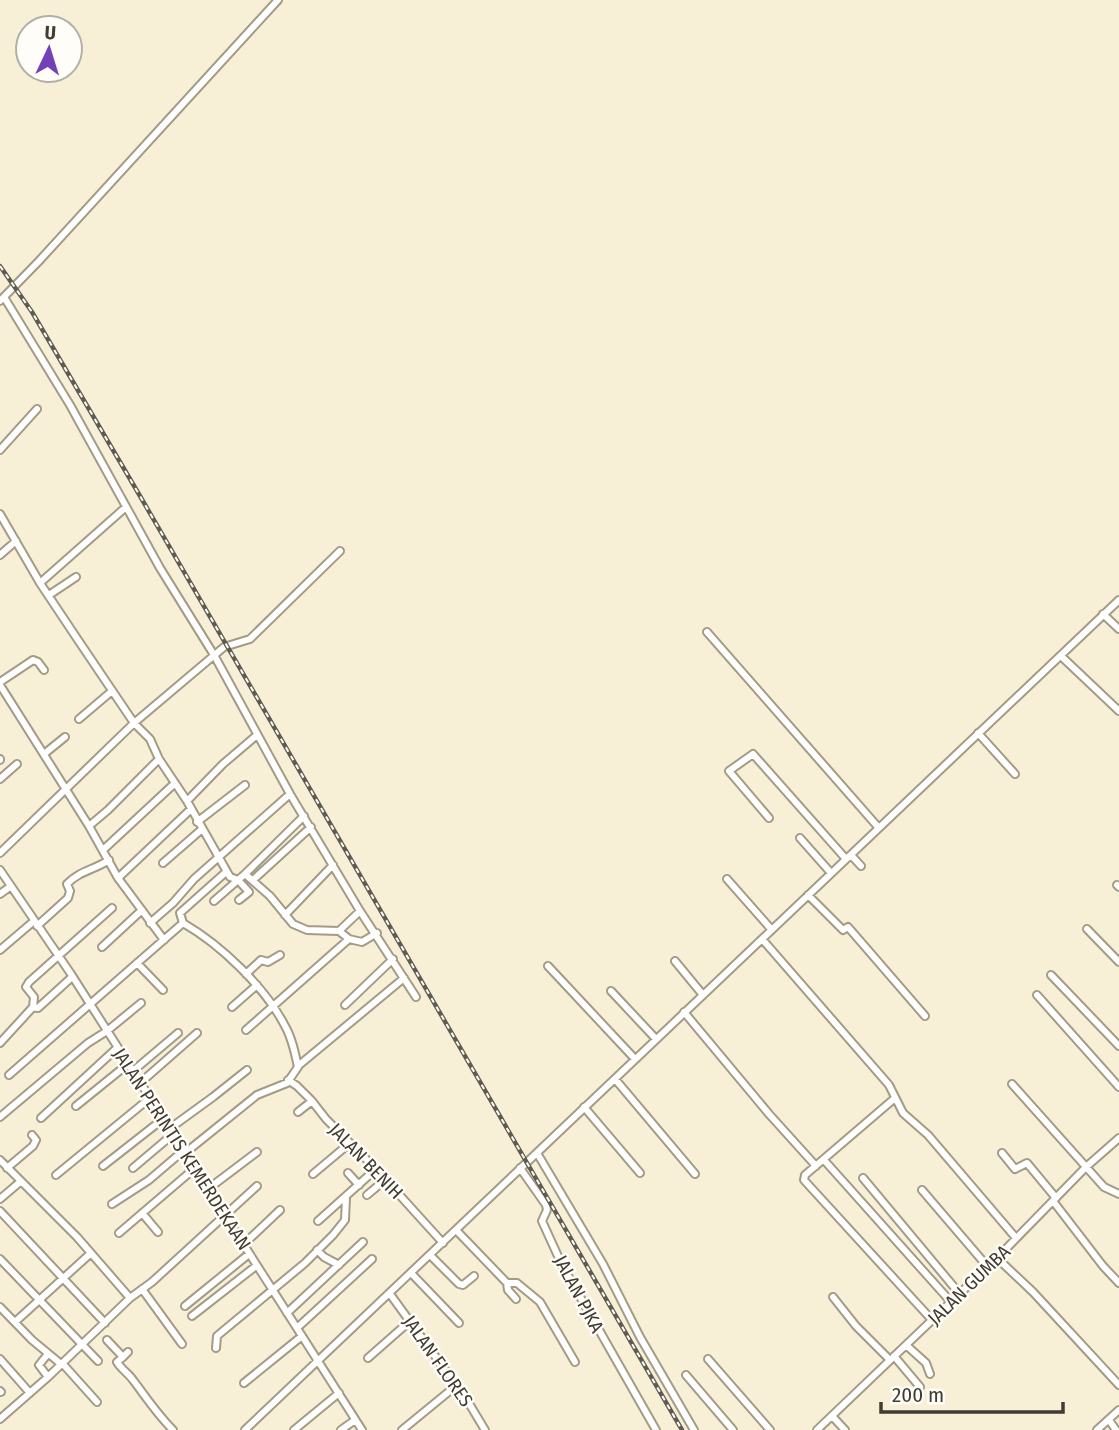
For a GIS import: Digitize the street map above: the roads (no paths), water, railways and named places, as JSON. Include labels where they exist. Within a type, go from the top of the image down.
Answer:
[{"type":"street","points":[[278,0],[2,299],[70,405],[126,507],[214,654],[290,794],[360,911],[377,933],[416,997]]},
{"type":"street","points":[[0,450],[37,409]]},
{"type":"street","points":[[40,583],[126,507]]},
{"type":"street","points":[[0,514],[40,583],[112,691],[134,723],[150,738],[159,759],[187,801],[226,872],[249,892],[239,901]]},
{"type":"street","points":[[0,555],[16,541]]},
{"type":"street","points":[[0,853],[134,723],[226,645],[250,639],[340,551]]},
{"type":"street","points":[[48,595],[76,577]]},
{"type":"street","points":[[245,1430],[1119,600]]},
{"type":"street","points":[[1103,614],[1119,629]]},
{"type":"street","points":[[707,632],[878,827]]},
{"type":"street","points":[[1061,656],[1119,711]]},
{"type":"street","points":[[44,670],[33,660],[0,684],[89,826],[118,878],[164,940]]},
{"type":"street","points":[[79,719],[112,691]]},
{"type":"street","points":[[978,733],[1015,774]]},
{"type":"street","points":[[187,801],[223,764],[257,735]]},
{"type":"street","points":[[44,754],[65,737]]},
{"type":"street","points":[[769,818],[729,771],[753,754],[848,857],[861,866]]},
{"type":"street","points":[[89,826],[159,759]]},
{"type":"street","points":[[0,779],[17,764]]},
{"type":"street","points":[[103,850],[174,784]]},
{"type":"street","points":[[197,822],[245,785]]},
{"type":"street","points":[[150,923],[290,794]]},
{"type":"street","points":[[118,878],[190,810]]},
{"type":"street","points":[[214,901],[246,874],[304,816]]},
{"type":"street","points":[[253,880],[311,827]]},
{"type":"street","points":[[163,863],[201,830]]},
{"type":"street","points":[[800,838],[831,873]]},
{"type":"street","points":[[0,950],[68,898],[70,891],[67,884],[71,880],[83,871],[94,869],[109,860]]},
{"type":"street","points":[[285,915],[333,865]]},
{"type":"street","name":"JALAN PERINTIS KEMERDEKAAN","points":[[0,870],[141,1083],[362,1430]]},
{"type":"street","points":[[226,872],[180,913],[183,923],[220,950],[266,995],[285,1024],[298,1066]]},
{"type":"street","points":[[246,874],[293,924],[307,930],[339,931],[358,943],[377,933]]},
{"type":"street","points":[[727,879],[771,929]]},
{"type":"street","points":[[0,894],[10,886]]},
{"type":"street","points":[[808,895],[843,930],[848,927],[925,1016]]},
{"type":"street","points":[[2,1039],[33,1007],[34,997],[26,987],[27,984],[112,908]]},
{"type":"street","points":[[102,947],[142,910]]},
{"type":"street","points":[[339,931],[360,911]]},
{"type":"street","points":[[9,1075],[183,923]]},
{"type":"street","points":[[1087,929],[1119,962]]},
{"type":"street","points":[[246,1030],[349,939]]},
{"type":"street","points":[[762,939],[889,1085],[903,1113],[928,1135],[1017,1238]]},
{"type":"street","points":[[246,974],[261,960],[268,962],[279,955]]},
{"type":"street","points":[[345,1005],[393,959]]},
{"type":"street","points":[[675,961],[703,995]]},
{"type":"street","points":[[137,963],[163,990]]},
{"type":"street","points":[[548,966],[635,1059]]},
{"type":"street","points":[[1051,975],[1119,1046]]},
{"type":"street","points":[[33,1007],[38,1008],[72,977]]},
{"type":"street","points":[[112,1205],[149,1180],[257,1095],[281,1086],[298,1066],[404,978]]},
{"type":"street","points":[[232,1007],[257,985]]},
{"type":"street","points":[[611,991],[656,1040]]},
{"type":"street","points":[[1037,995],[1119,1087]]},
{"type":"street","points":[[0,1117],[88,1043],[141,1003]]},
{"type":"street","points":[[684,1012],[816,1166]]},
{"type":"street","points":[[133,1072],[178,1033]]},
{"type":"street","points":[[141,1083],[197,1033]]},
{"type":"street","points":[[41,1118],[117,1048]]},
{"type":"street","points":[[76,1106],[128,1064]]},
{"type":"street","points":[[132,1168],[171,1132],[247,1070]]},
{"type":"street","points":[[615,1079],[695,1174]]},
{"type":"street","name":"JALAN BENIH","points":[[288,1080],[298,1086],[443,1243]]},
{"type":"street","points":[[1012,1084],[1104,1187],[1119,1194]]},
{"type":"street","points":[[56,1175],[150,1098]]},
{"type":"street","points":[[895,1098],[805,1175],[805,1182],[932,1320]]},
{"type":"street","points":[[298,1112],[312,1101]]},
{"type":"street","points":[[584,1107],[640,1173]]},
{"type":"street","points":[[103,1166],[163,1119]]},
{"type":"street","points":[[7,1168],[35,1144],[36,1140],[32,1135]]},
{"type":"street","name":"JALAN GUMBA","points":[[817,1430],[1119,1138]]},
{"type":"street","points":[[313,1174],[350,1143]]},
{"type":"street","points":[[208,1189],[257,1152]]},
{"type":"street","points":[[537,1153],[603,1264],[640,1337],[694,1430]]},
{"type":"street","points":[[1002,1153],[1016,1169],[1027,1163],[1103,1266],[1119,1283]]},
{"type":"street","points":[[0,1160],[91,1253],[130,1298]]},
{"type":"street","points":[[824,1160],[951,1302]]},
{"type":"street","points":[[119,1233],[195,1168]]},
{"type":"street","name":"JALAN PJKA","points":[[520,1168],[545,1205],[547,1210],[542,1221],[562,1265],[656,1430]]},
{"type":"street","points":[[318,1221],[376,1169]]},
{"type":"street","points":[[348,1173],[359,1185]]},
{"type":"street","points":[[863,1178],[959,1293]]},
{"type":"street","points":[[367,1195],[385,1180]]},
{"type":"street","points":[[0,1199],[20,1182]]},
{"type":"street","points":[[0,1419],[130,1298],[257,1186]]},
{"type":"street","points":[[922,1190],[987,1266]]},
{"type":"street","points":[[216,1348],[217,1336],[317,1251],[345,1220],[346,1197]]},
{"type":"street","points":[[243,1245],[280,1210]]},
{"type":"street","points":[[0,1211],[105,1323]]},
{"type":"street","points":[[142,1213],[158,1232]]},
{"type":"street","points":[[456,1230],[507,1283],[508,1290],[516,1299]]},
{"type":"street","points":[[287,1313],[363,1242]]},
{"type":"street","points":[[317,1251],[339,1265]]},
{"type":"street","points":[[15,1322],[91,1253]]},
{"type":"street","points":[[186,1306],[249,1254]]},
{"type":"street","points":[[430,1255],[459,1284],[463,1285],[474,1276]]},
{"type":"street","points":[[997,1258],[1033,1292],[1119,1385]]},
{"type":"street","points":[[0,1259],[97,1362]]},
{"type":"street","points":[[297,1328],[372,1259]]},
{"type":"street","points":[[192,1316],[256,1266]]},
{"type":"street","points":[[411,1273],[459,1323]]},
{"type":"street","points":[[507,1283],[517,1283],[540,1302],[575,1362]]},
{"type":"street","points":[[142,1289],[181,1344]]},
{"type":"street","name":"JALAN FLORES","points":[[390,1294],[457,1385],[485,1430]]},
{"type":"street","points":[[833,1297],[856,1326],[920,1387]]},
{"type":"street","points":[[0,1307],[47,1355],[62,1364],[97,1402]]},
{"type":"street","points":[[368,1358],[411,1321]]},
{"type":"street","points":[[244,1383],[302,1336]]},
{"type":"street","points":[[107,1340],[125,1354],[117,1362],[118,1366],[173,1430]]},
{"type":"street","points":[[906,1345],[926,1363],[930,1374]]},
{"type":"street","points":[[47,1355],[39,1365],[48,1377]]},
{"type":"street","points":[[708,1359],[770,1430]]},
{"type":"street","points":[[1,1362],[30,1392]]},
{"type":"street","points":[[686,1375],[733,1430]]},
{"type":"street","points":[[402,1430],[457,1385]]},
{"type":"street","points":[[294,1430],[339,1393]]},
{"type":"street","points":[[1097,1430],[1119,1410]]},
{"type":"street","points":[[832,1416],[845,1430]]},
{"type":"street","points":[[341,1430],[355,1420]]},
{"type":"street","points":[[1109,1420],[1116,1430]]},
{"type":"railway","points":[[0,266],[32,312],[140,496],[682,1430]]}]
